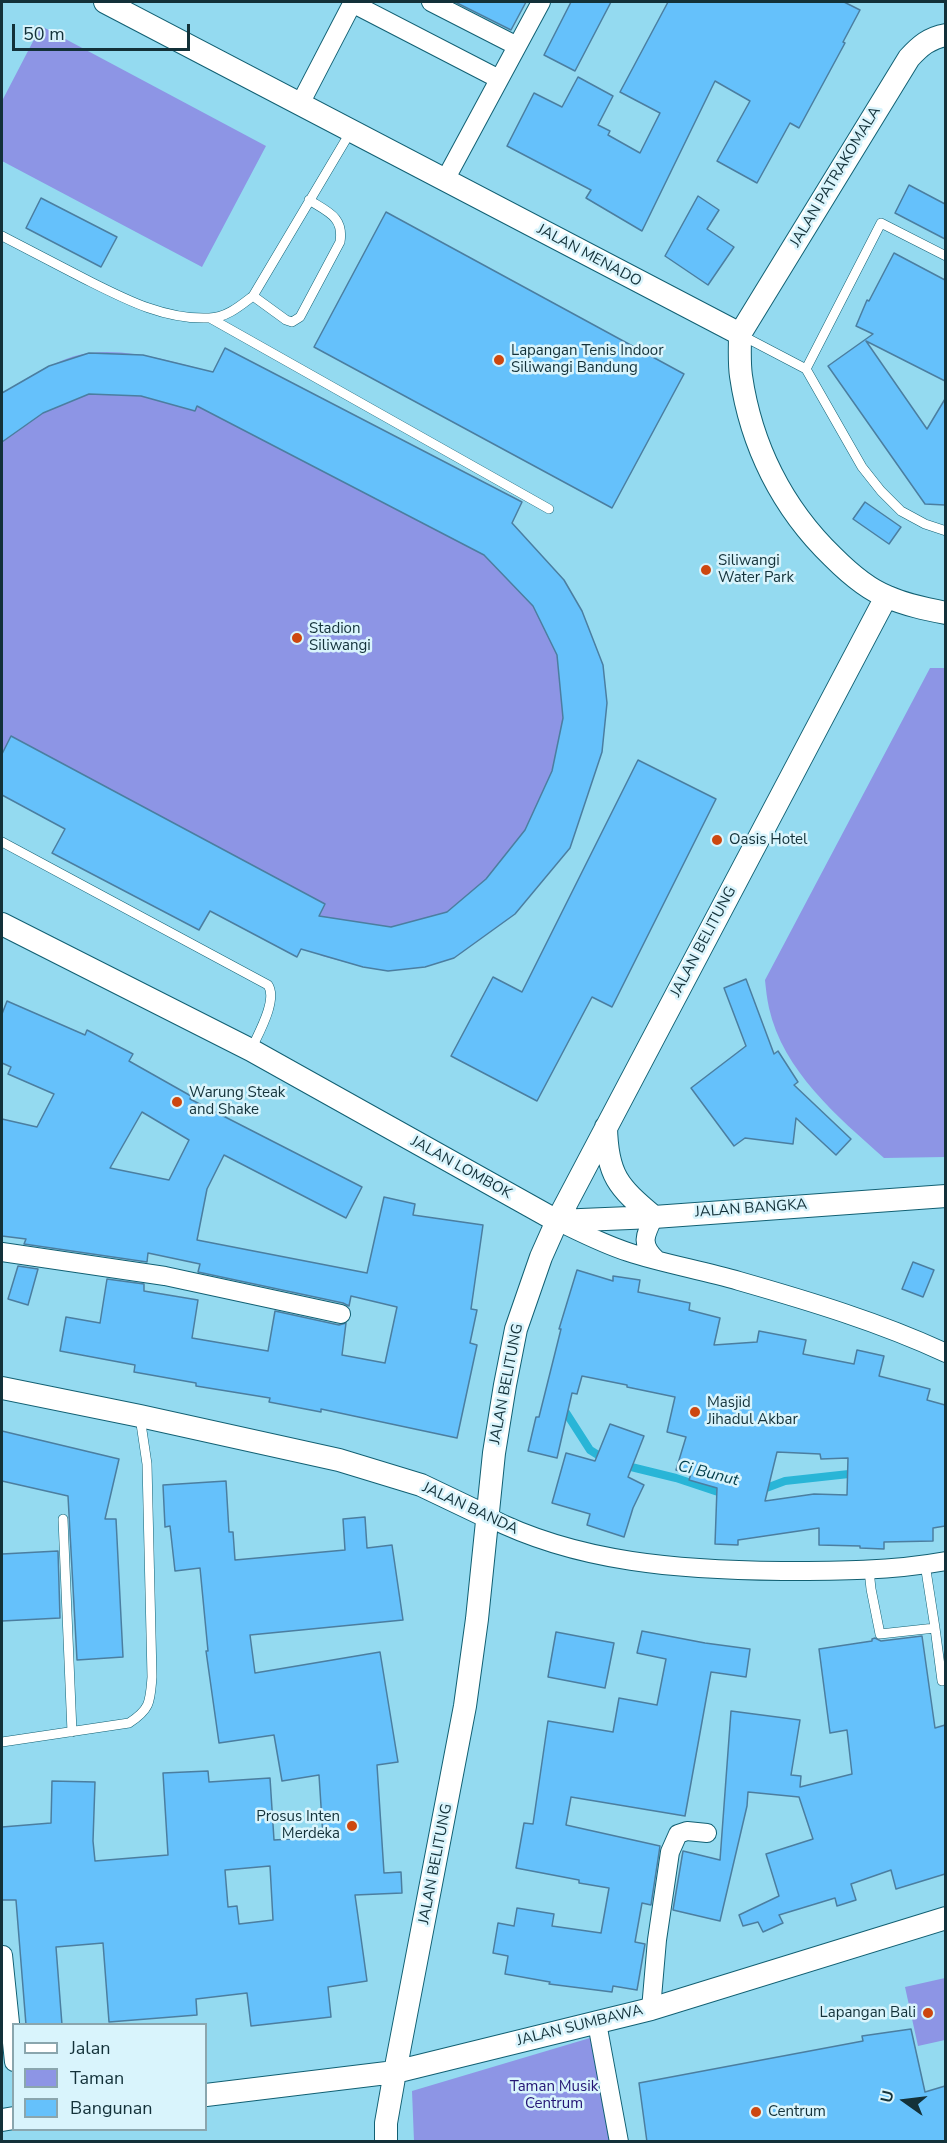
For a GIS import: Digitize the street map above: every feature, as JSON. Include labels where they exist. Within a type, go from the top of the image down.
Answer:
[{"type":"street","name":"JALAN MENADO","points":[[105,2],[740,334]]},
{"type":"street","points":[[300,104],[353,2],[499,79]]},
{"type":"street","points":[[431,2],[516,46]]},
{"type":"street","points":[[445,180],[541,2]]},
{"type":"street","name":"JALAN PATRAKOMALA","points":[[740,334],[909,58],[933,38],[945,35]]},
{"type":"street","points":[[740,334],[741,374],[749,419],[765,462],[787,503],[814,540],[848,571],[886,597],[945,613]]},
{"type":"street","name":"JALAN BELITUNG","points":[[386,2142],[386,2124],[395,2072],[465,1706],[494,1453],[516,1329],[541,1257],[557,1221],[886,597]]},
{"type":"street","name":"JALAN LOMBOK","points":[[5,932],[251,1050],[557,1221],[597,1240],[832,1309],[945,1353]]},
{"type":"street","points":[[606,1125],[607,1154],[618,1182],[654,1217],[645,1241],[647,1251],[656,1259]]},
{"type":"street","name":"JALAN BANGKA","points":[[557,1221],[654,1217],[945,1196]]},
{"type":"street","points":[[2,1252],[165,1276],[341,1314]]},
{"type":"street","name":"JALAN BANDA","points":[[2,1388],[140,1416],[359,1466],[421,1485],[516,1531],[555,1544],[636,1562],[732,1570],[869,1570],[945,1561]]},
{"type":"street","points":[[651,2009],[657,1940],[670,1852],[678,1834],[687,1831],[707,1833]]},
{"type":"street","name":"JALAN SUMBAWA","points":[[207,2095],[395,2072],[651,2009],[945,1918]]},
{"type":"street","points":[[3,1955],[12,2043]]},
{"type":"street","points":[[597,2023],[619,2142]]},
{"type":"lane","points":[[2,236],[117,295],[152,310],[173,315],[210,318],[227,314],[253,296],[351,131]]},
{"type":"lane","points":[[253,296],[286,320],[292,322],[300,317],[340,242],[342,230],[338,220],[309,200]]},
{"type":"lane","points":[[806,369],[881,222],[945,256]]},
{"type":"lane","points":[[210,318],[549,509]]},
{"type":"lane","points":[[740,334],[806,369],[862,467],[881,491],[901,511],[925,524],[945,531]]},
{"type":"lane","points":[[2,842],[268,985],[272,991],[270,1003],[251,1050]]},
{"type":"lane","points":[[2,1742],[129,1723],[143,1714],[150,1700],[152,1677],[147,1464],[140,1416]]},
{"type":"lane","points":[[63,1519],[72,1732]]},
{"type":"lane","points":[[926,1564],[942,1681]]},
{"type":"lane","points":[[869,1570],[880,1634],[935,1628]]},
{"type":"green space","points":[[41,26],[266,146],[202,267],[2,161],[2,101]]},
{"type":"green space","name":"Stadion Siliwangi","points":[[225,348],[522,502],[512,523],[564,581],[582,611],[603,665],[607,703],[602,752],[568,845],[515,914],[454,958],[425,967],[388,971],[322,956],[303,946],[297,957],[210,911],[199,930],[52,853],[65,829],[2,795],[2,393],[44,369],[79,355],[121,352],[167,360],[213,372]]},
{"type":"green space","points":[[930,668],[946,668],[945,1157],[884,1158],[831,1109],[799,1072],[776,1031],[769,1008],[765,980]]},
{"type":"green space","name":"Lapangan Bali","points":[[945,1978],[945,2040],[918,2046],[905,1987]]},
{"type":"green space","name":"Taman Musik Centrum","points":[[590,2038],[610,2141],[414,2141],[412,2091]]},
{"type":"building","points":[[455,2],[526,2],[511,30]]},
{"type":"building","points":[[571,2],[611,2],[575,71],[544,55]]},
{"type":"building","points":[[668,2],[844,2],[860,10],[843,42],[845,43],[799,128],[790,123],[757,183],[717,161],[750,101],[715,81],[642,231],[586,198],[591,190],[507,146],[534,93],[562,107],[578,77],[613,96],[598,125],[610,131],[608,135],[640,153],[660,113],[620,92]]},
{"type":"building","points":[[909,185],[945,204],[945,239],[895,213]]},
{"type":"building","points":[[698,196],[719,210],[707,229],[734,247],[708,285],[665,256]]},
{"type":"building","points":[[41,198],[117,237],[101,267],[26,228]]},
{"type":"building","name":"Lapangan Tenis Indoor Siliwangi Bandung","points":[[386,212],[684,374],[612,508],[314,347]]},
{"type":"building","points":[[894,253],[945,280],[945,381],[866,341],[927,429],[945,399],[945,505],[925,504],[828,366],[873,334],[856,326],[867,300],[869,301]]},
{"type":"building","points":[[225,348],[522,502],[512,523],[564,580],[582,611],[603,665],[607,703],[602,752],[570,848],[515,914],[454,958],[425,967],[388,971],[363,967],[301,949],[297,957],[210,911],[199,930],[52,853],[65,829],[2,795],[2,754],[11,736],[325,904],[319,916],[391,927],[447,912],[486,879],[525,830],[552,771],[563,718],[557,655],[533,606],[484,555],[197,406],[195,411],[141,396],[89,394],[43,413],[2,442],[2,393],[49,366],[89,353],[143,355],[213,372]]},
{"type":"building","points":[[865,502],[901,527],[889,544],[853,519]]},
{"type":"building","points":[[638,760],[716,799],[612,1007],[592,997],[537,1101],[451,1056],[493,977],[522,992]]},
{"type":"building","points":[[746,979],[774,1054],[778,1051],[798,1082],[794,1085],[851,1139],[836,1155],[796,1118],[793,1144],[745,1138],[734,1146],[691,1088],[746,1046],[724,988]]},
{"type":"building","points":[[7,1001],[85,1035],[87,1030],[133,1054],[129,1061],[191,1096],[190,1099],[362,1187],[346,1218],[224,1155],[207,1189],[197,1240],[367,1273],[384,1197],[415,1204],[413,1215],[483,1225],[471,1309],[477,1310],[470,1343],[477,1345],[457,1438],[321,1409],[321,1412],[269,1402],[270,1398],[196,1386],[196,1383],[134,1372],[135,1365],[60,1351],[66,1317],[100,1323],[107,1279],[144,1284],[144,1291],[198,1300],[192,1338],[268,1351],[275,1311],[339,1325],[346,1323],[342,1355],[385,1363],[397,1307],[351,1296],[349,1306],[198,1272],[200,1264],[148,1253],[147,1262],[24,1244],[26,1239],[2,1236],[2,1119],[37,1127],[54,1094],[8,1074],[11,1067],[2,1063],[2,1014]],"holes":[[[142,1112],[189,1140],[169,1180],[110,1168]]]},
{"type":"building","points":[[913,1262],[934,1270],[923,1297],[902,1289]]},
{"type":"building","points":[[18,1266],[38,1269],[28,1305],[8,1299]]},
{"type":"building","points":[[577,1270],[613,1281],[613,1276],[640,1280],[638,1292],[690,1303],[689,1310],[720,1318],[714,1345],[757,1342],[759,1331],[806,1340],[803,1354],[854,1364],[857,1350],[884,1356],[879,1376],[930,1389],[927,1400],[945,1405],[945,1526],[933,1528],[933,1541],[884,1542],[884,1549],[819,1545],[819,1528],[738,1540],[738,1545],[715,1544],[717,1488],[689,1480],[691,1474],[676,1470],[686,1437],[667,1432],[675,1397],[582,1376],[577,1394],[572,1393],[557,1458],[528,1451],[536,1417],[539,1417],[561,1329],[559,1329]],"holes":[[[777,1452],[820,1454],[821,1459],[848,1458],[847,1495],[814,1494],[765,1501]]]},
{"type":"building","points":[[610,1424],[644,1436],[628,1477],[644,1485],[633,1508],[624,1537],[587,1525],[590,1514],[552,1503],[566,1453],[595,1461]]},
{"type":"building","points":[[2,1431],[119,1459],[105,1519],[116,1519],[123,1657],[77,1660],[68,1496],[2,1481]]},
{"type":"building","points":[[226,1481],[229,1532],[233,1532],[235,1560],[345,1550],[343,1519],[365,1517],[367,1548],[392,1545],[403,1620],[250,1635],[255,1673],[380,1652],[398,1762],[377,1765],[384,1873],[401,1872],[402,1893],[355,1895],[367,1981],[328,1987],[331,2017],[251,2026],[247,1993],[196,1999],[197,2015],[109,2022],[103,1943],[56,1947],[62,2023],[26,2023],[16,1900],[2,1900],[2,1827],[51,1823],[52,1781],[95,1782],[93,1841],[95,1861],[168,1855],[163,1773],[208,1771],[209,1782],[270,1778],[274,1840],[323,1837],[319,1775],[282,1781],[274,1735],[219,1743],[206,1651],[208,1651],[200,1568],[175,1571],[170,1526],[165,1527],[163,1485]],"holes":[[[270,1866],[273,1920],[239,1924],[237,1906],[228,1907],[225,1870]]]},
{"type":"building","points":[[58,1551],[60,1618],[2,1621],[2,1554]]},
{"type":"building","points":[[642,1631],[750,1649],[746,1677],[711,1672],[685,1816],[571,1797],[566,1825],[660,1846],[651,1905],[642,1903],[635,1942],[645,1944],[637,1990],[613,1986],[612,1992],[549,1984],[550,1982],[505,1974],[508,1956],[493,1953],[498,1923],[514,1926],[517,1908],[554,1914],[552,1926],[601,1933],[609,1888],[516,1868],[524,1823],[533,1824],[548,1721],[613,1732],[619,1698],[657,1705],[666,1659],[637,1653]]},
{"type":"building","points":[[556,1632],[614,1643],[605,1688],[548,1677]]},
{"type":"building","points":[[922,1636],[935,1728],[945,1725],[945,1874],[896,1889],[891,1870],[851,1884],[856,1900],[837,1906],[835,1898],[779,1915],[783,1923],[763,1932],[758,1922],[743,1926],[739,1915],[779,1896],[766,1854],[813,1839],[799,1797],[748,1792],[747,1806],[720,1921],[673,1910],[683,1851],[720,1860],[731,1711],[800,1720],[791,1775],[801,1776],[800,1787],[852,1774],[847,1730],[830,1733],[819,1649],[872,1641],[875,1638],[881,1641]]},
{"type":"building","name":"Centrum","points":[[911,2029],[925,2092],[945,2086],[945,2142],[647,2142],[639,2083],[863,2041],[862,2036]]},
{"type":"waterway","name":"Ci Bunut","points":[[563,1408],[590,1450],[606,1460]]},
{"type":"waterway","name":"Ci Bunut","points":[[623,1465],[676,1478],[727,1495]]},
{"type":"waterway","name":"Ci Bunut","points":[[761,1490],[785,1481],[858,1473]]},
{"type":"place","name":"Lapangan Tenis Indoor Siliwangi Bandung","points":[[499,360]]},
{"type":"place","name":"Siliwangi Water Park","points":[[706,570]]},
{"type":"place","name":"Stadion Siliwangi","points":[[297,638]]},
{"type":"place","name":"Oasis Hotel","points":[[717,840]]},
{"type":"place","name":"Warung Steak and Shake","points":[[177,1102]]},
{"type":"place","name":"Masjid Jihadul Akbar","points":[[695,1412]]},
{"type":"place","name":"Prosus Inten Merdeka","points":[[352,1826]]},
{"type":"place","name":"Lapangan Bali","points":[[928,2013]]},
{"type":"place","name":"Centrum","points":[[756,2112]]}]
